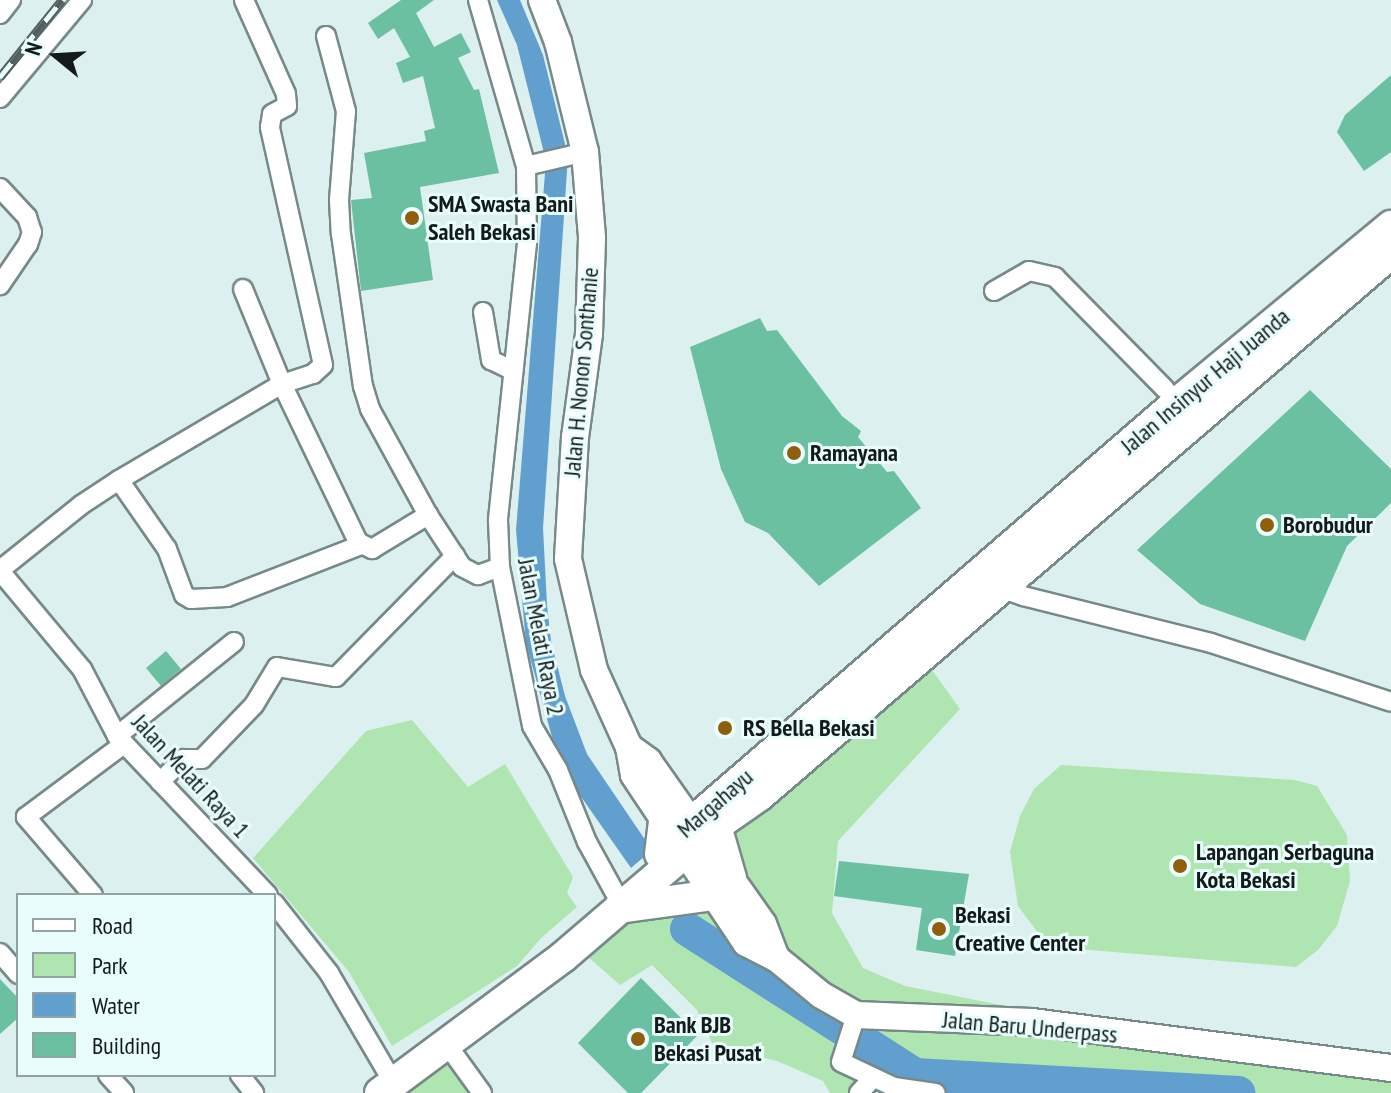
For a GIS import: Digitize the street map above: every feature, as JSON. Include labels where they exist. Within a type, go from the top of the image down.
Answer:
[{"type":"main road","name":"Jalan Insinyur Haji Juanda","points":[[617,901],[687,829],[759,796],[1028,548],[1274,339],[1391,226]]},
{"type":"main road","name":"Jalan Insinyur Haji Juanda","points":[[1274,339],[1391,253]]},
{"type":"main road","points":[[532,977],[556,945],[617,901],[722,887],[687,829]]},
{"type":"main road","points":[[387,1088],[448,1046],[532,977],[563,957],[617,901]]},
{"type":"street","points":[[0,14],[11,0]]},
{"type":"street","points":[[0,98],[82,0]]},
{"type":"street","points":[[0,571],[81,505],[119,480],[282,384],[318,372],[323,365],[323,353],[270,127],[272,114],[287,106],[286,94],[244,0]]},
{"type":"street","name":"Jalan Melati Raya 2","points":[[478,0],[526,166],[527,243],[498,520],[500,567],[532,726],[558,770],[587,842],[617,901]]},
{"type":"street","name":"Jalan H. Nonon Sonthanie","points":[[542,0],[558,42],[585,152],[592,238],[589,334],[575,437],[568,559],[594,670],[629,747]]},
{"type":"street","points":[[326,36],[346,111],[339,200],[341,234],[363,386],[379,427],[428,515],[455,556],[473,574],[484,575],[500,567]]},
{"type":"street","points":[[526,166],[585,152]]},
{"type":"street","points":[[0,188],[29,219],[32,232],[28,244],[0,285]]},
{"type":"street","points":[[994,291],[1029,271],[1055,277],[1165,389]]},
{"type":"street","points":[[243,289],[282,384],[361,545]]},
{"type":"street","points":[[483,312],[491,360],[514,371]]},
{"type":"street","points":[[119,480],[167,549],[184,595],[191,599],[227,597],[361,545],[372,549],[428,515]]},
{"type":"street","points":[[160,782],[183,759],[202,759],[254,705],[277,667],[336,677],[455,556]]},
{"type":"street","name":"Jalan Melati Raya 1","points":[[0,571],[82,669],[120,740],[266,893]]},
{"type":"street","points":[[999,574],[1012,592],[1023,596],[1211,643],[1391,702]]},
{"type":"street","points":[[91,893],[26,817],[234,642]]},
{"type":"street","name":"Jalan Baru Underpass","points":[[629,747],[648,761],[722,887],[746,943],[776,958],[821,995],[856,1015],[1032,1022],[1391,1068]]},
{"type":"street","points":[[276,906],[346,997],[387,1088]]},
{"type":"street","points":[[0,953],[16,972]]},
{"type":"street","points":[[856,1015],[841,1062],[894,1087],[936,1093]]},
{"type":"street","points":[[448,1046],[482,1093]]},
{"type":"street","points":[[110,1077],[124,1093]]},
{"type":"street","points":[[242,1077],[254,1093]]},
{"type":"street","points":[[859,1093],[873,1078]]},
{"type":"green space","points":[[922,656],[960,709],[838,841],[832,913],[863,968],[905,986],[1006,1006],[1032,1022],[1391,1068],[1391,1093],[936,1093],[873,1078],[859,1093],[830,1093],[823,1081],[777,1061],[713,1045],[697,1010],[652,965],[620,985],[588,957],[563,957],[619,908],[714,895],[716,826]]},
{"type":"green space","points":[[412,720],[468,787],[505,764],[573,877],[567,893],[577,907],[542,937],[517,966],[392,1046],[349,972],[253,858],[366,731]]},
{"type":"green space","name":"Lapangan Serbaguna Kota Bekasi","points":[[1061,765],[1295,780],[1317,786],[1347,835],[1350,881],[1337,926],[1318,950],[1296,967],[1065,948],[1045,942],[1018,906],[1010,852],[1020,816],[1034,789]]},
{"type":"green space","points":[[448,1046],[477,1088],[470,1093],[375,1093]]},
{"type":"water","points":[[497,0],[520,0],[543,55],[568,156],[543,528],[547,605],[551,641],[565,696],[587,754],[652,850],[631,868],[577,791],[552,737],[526,643],[516,530],[546,161],[517,45]]},
{"type":"building","points":[[401,0],[434,0],[416,13],[434,47],[461,33],[471,52],[458,58],[474,90],[479,89],[499,173],[420,187],[433,280],[361,291],[351,200],[372,198],[364,153],[426,141],[424,131],[435,128],[423,76],[403,83],[396,63],[410,57],[394,28],[378,39],[368,23]]},
{"type":"building","points":[[1391,75],[1391,152],[1364,171],[1337,132],[1345,115]]},
{"type":"building","name":"Ramayana","points":[[760,318],[767,331],[777,330],[842,416],[861,431],[858,437],[887,472],[894,471],[921,508],[819,586],[768,533],[745,522],[721,469],[690,347]]},
{"type":"building","name":"Borobudur","points":[[1310,390],[1391,469],[1391,503],[1347,546],[1305,641],[1200,604],[1137,550]]},
{"type":"building","points":[[166,651],[181,669],[161,686],[146,668]]},
{"type":"building","name":"Bekasi Creative Center","points":[[839,861],[969,874],[955,956],[916,950],[922,908],[834,896]]},
{"type":"building","name":"Bank BJB Bekasi Pusat","points":[[641,978],[698,1035],[641,1093],[628,1093],[578,1043]]},
{"type":"building","points":[[0,979],[16,996],[16,1020],[0,1034]]},
{"type":"waterway","points":[[687,929],[915,1075],[1239,1093]]},
{"type":"railway","points":[[0,77],[62,0]]},
{"type":"place","name":"SMA Swasta Bani Saleh Bekasi","points":[[412,218]]},
{"type":"place","name":"Ramayana","points":[[794,453]]},
{"type":"place","name":"Borobudur","points":[[1267,525]]},
{"type":"place","name":"RS Bella Bekasi","points":[[725,728]]},
{"type":"place","name":"Lapangan Serbaguna Kota Bekasi","points":[[1180,866]]},
{"type":"place","name":"Bekasi Creative Center","points":[[939,929]]},
{"type":"place","name":"Bank BJB Bekasi Pusat","points":[[638,1039]]}]
